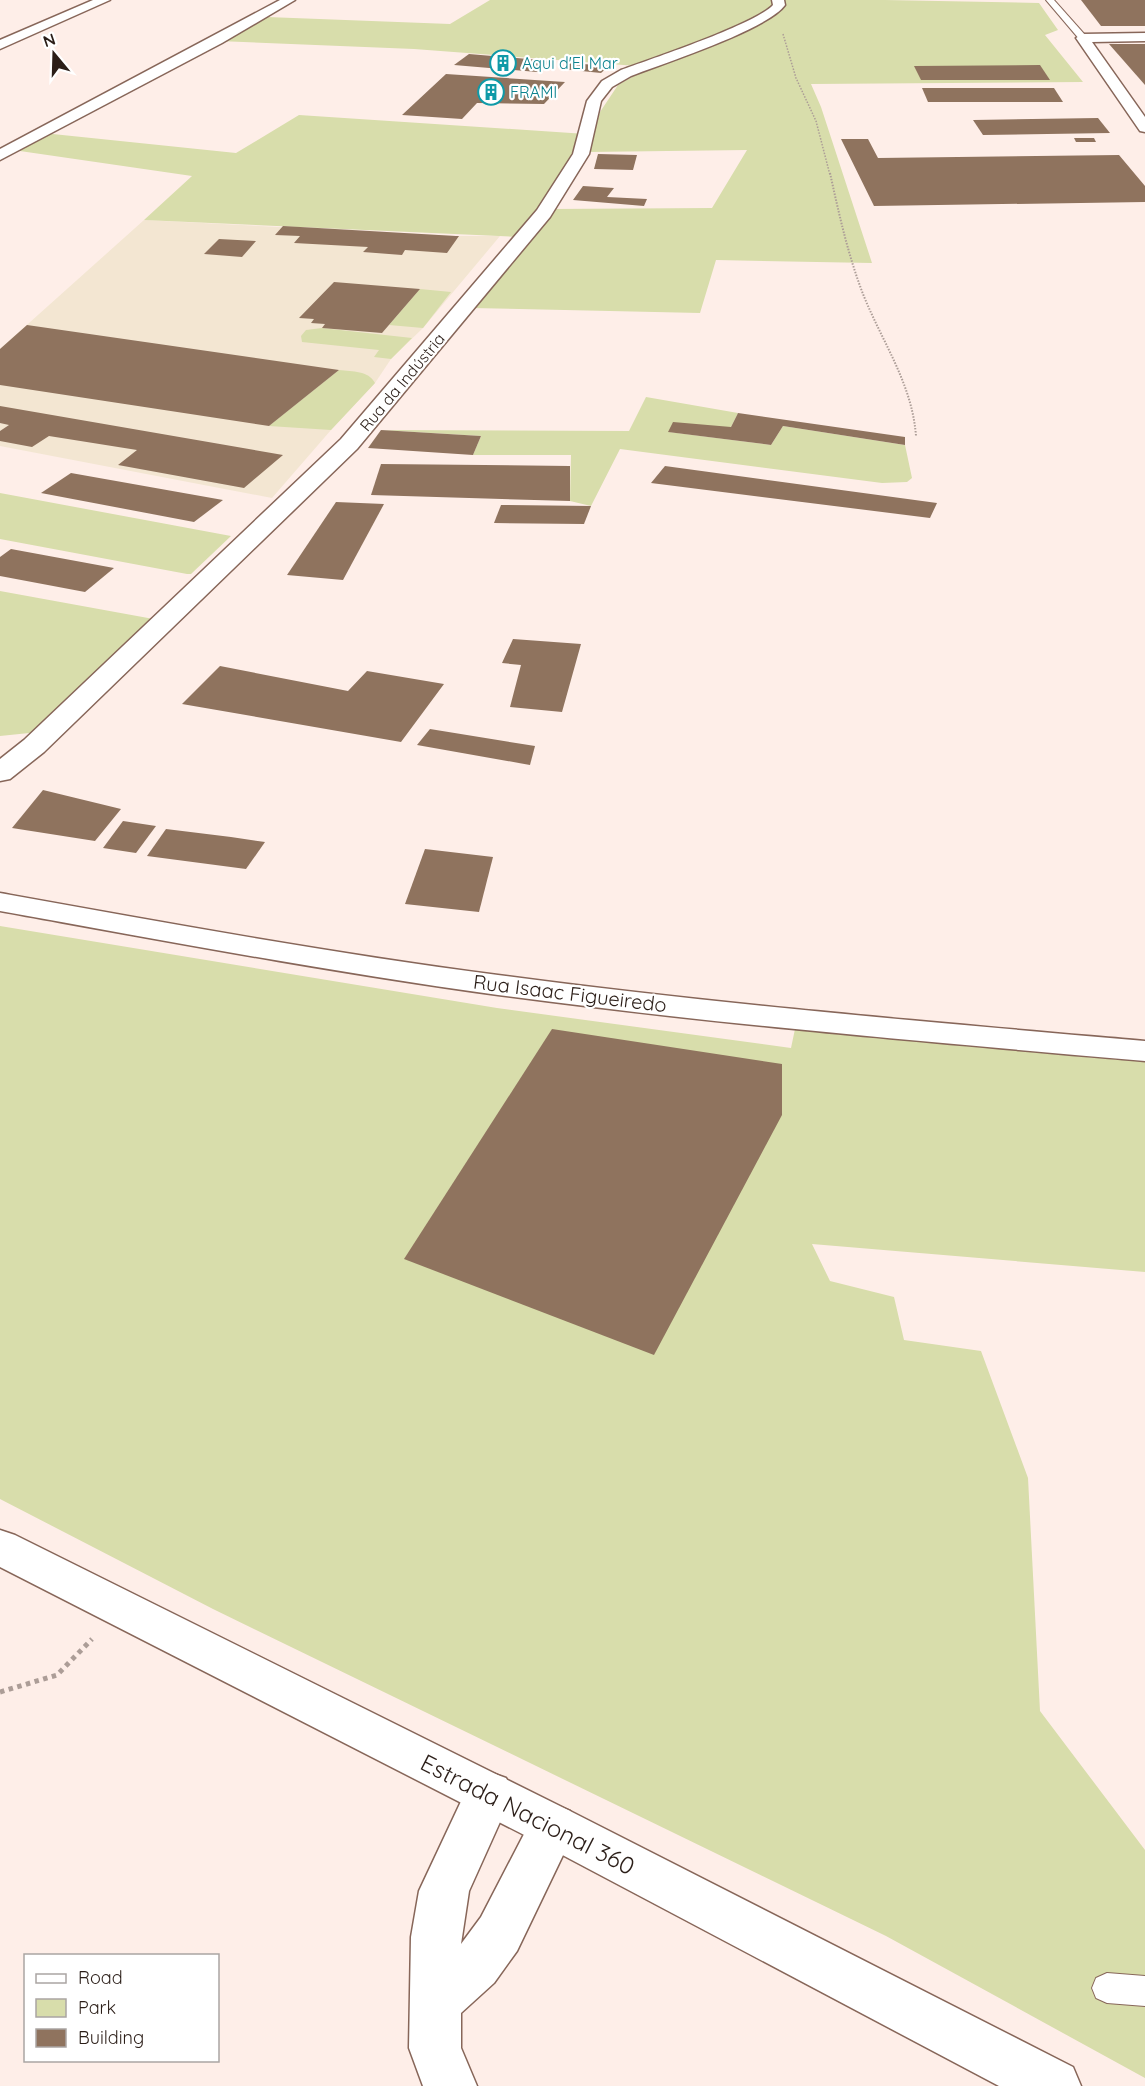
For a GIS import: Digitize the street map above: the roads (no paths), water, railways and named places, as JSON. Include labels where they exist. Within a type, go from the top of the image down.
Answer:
[{"type":"street","points":[[0,45],[104,0]]},
{"type":"street","points":[[0,155],[67,116],[234,32],[289,0]]},
{"type":"street","name":"Rua da Indústria","points":[[0,774],[34,746],[349,444],[544,213],[581,154],[594,101],[607,84],[626,73],[751,24],[776,6]]},
{"type":"street","points":[[1083,38],[1145,38]]},
{"type":"street","points":[[1083,38],[1145,128]]},
{"type":"street","name":"Rua Isaac Figueiredo","points":[[0,902],[232,944],[498,985],[834,1024],[1145,1051]]},
{"type":"street","name":"Estrada Nacional 360","points":[[0,1547],[489,1793],[1054,2086]]},
{"type":"street","points":[[450,2086],[435,2048],[436,1937],[444,1891],[489,1793]]},
{"type":"street","points":[[436,2002],[476,1966],[498,1934],[553,1826]]},
{"type":"lane","points":[[1050,0],[1083,38]]},
{"type":"lane","points":[[1107,1988],[1145,1991]]},
{"type":"place","name":"Aqui d'El Mar","points":[[503,63]]},
{"type":"place","name":"FRAMI","points":[[491,92]]}]
